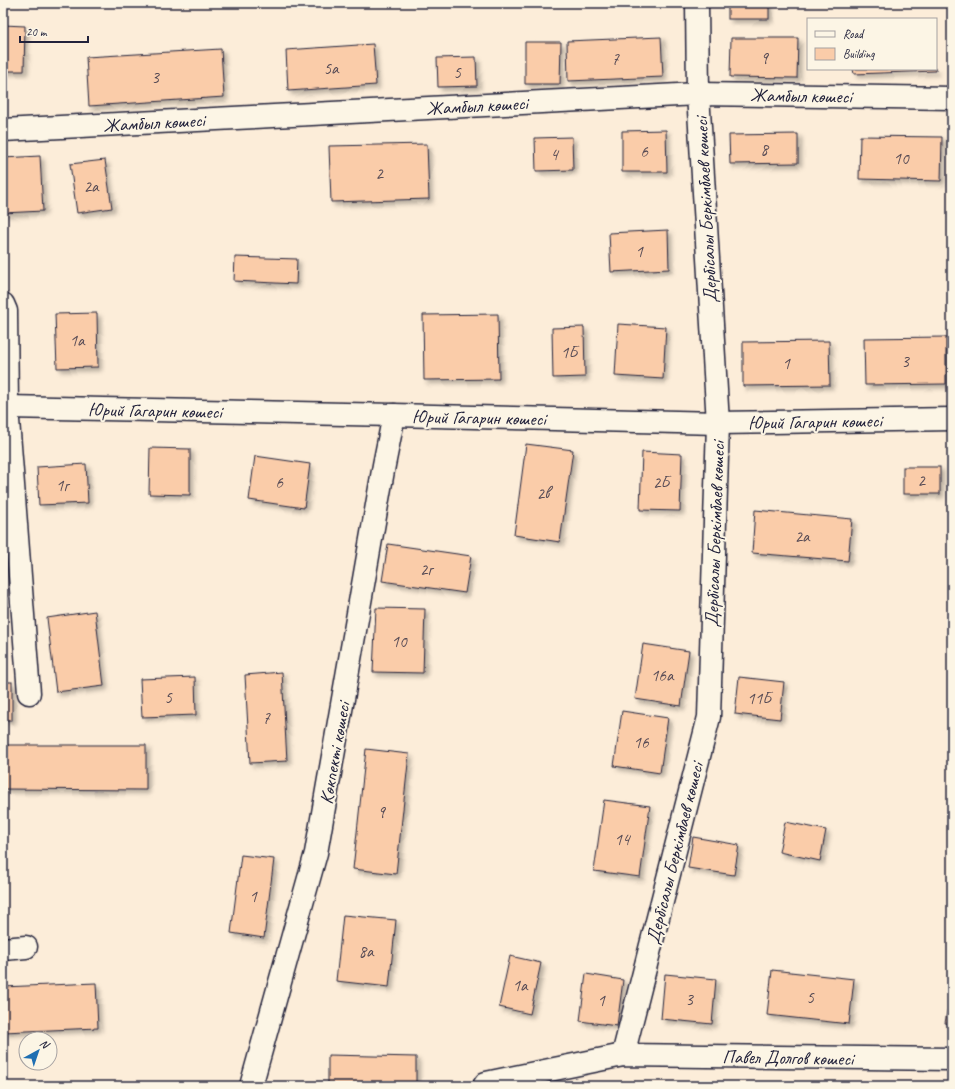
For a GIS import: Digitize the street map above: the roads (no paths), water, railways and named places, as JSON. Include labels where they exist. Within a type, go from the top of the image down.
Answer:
[{"type":"street","name":"Дербісалы Беркімбаев көшесі","points":[[623,1055],[709,717],[718,423],[698,94],[697,3]]},
{"type":"street","name":"Жамбыл көшесі","points":[[3,130],[698,94],[952,98]]},
{"type":"street","points":[[3,304],[6,311],[7,407],[29,693]]},
{"type":"street","name":"Юрий Гагарин көшесі","points":[[7,407],[718,423],[952,419]]},
{"type":"street","name":"Көкпекті көшесі","points":[[250,1086],[316,853],[394,415]]},
{"type":"street","points":[[3,949],[26,947]]},
{"type":"street","name":"Павел Долгов көшесі","points":[[484,1086],[486,1083],[623,1055],[952,1059]]}]
